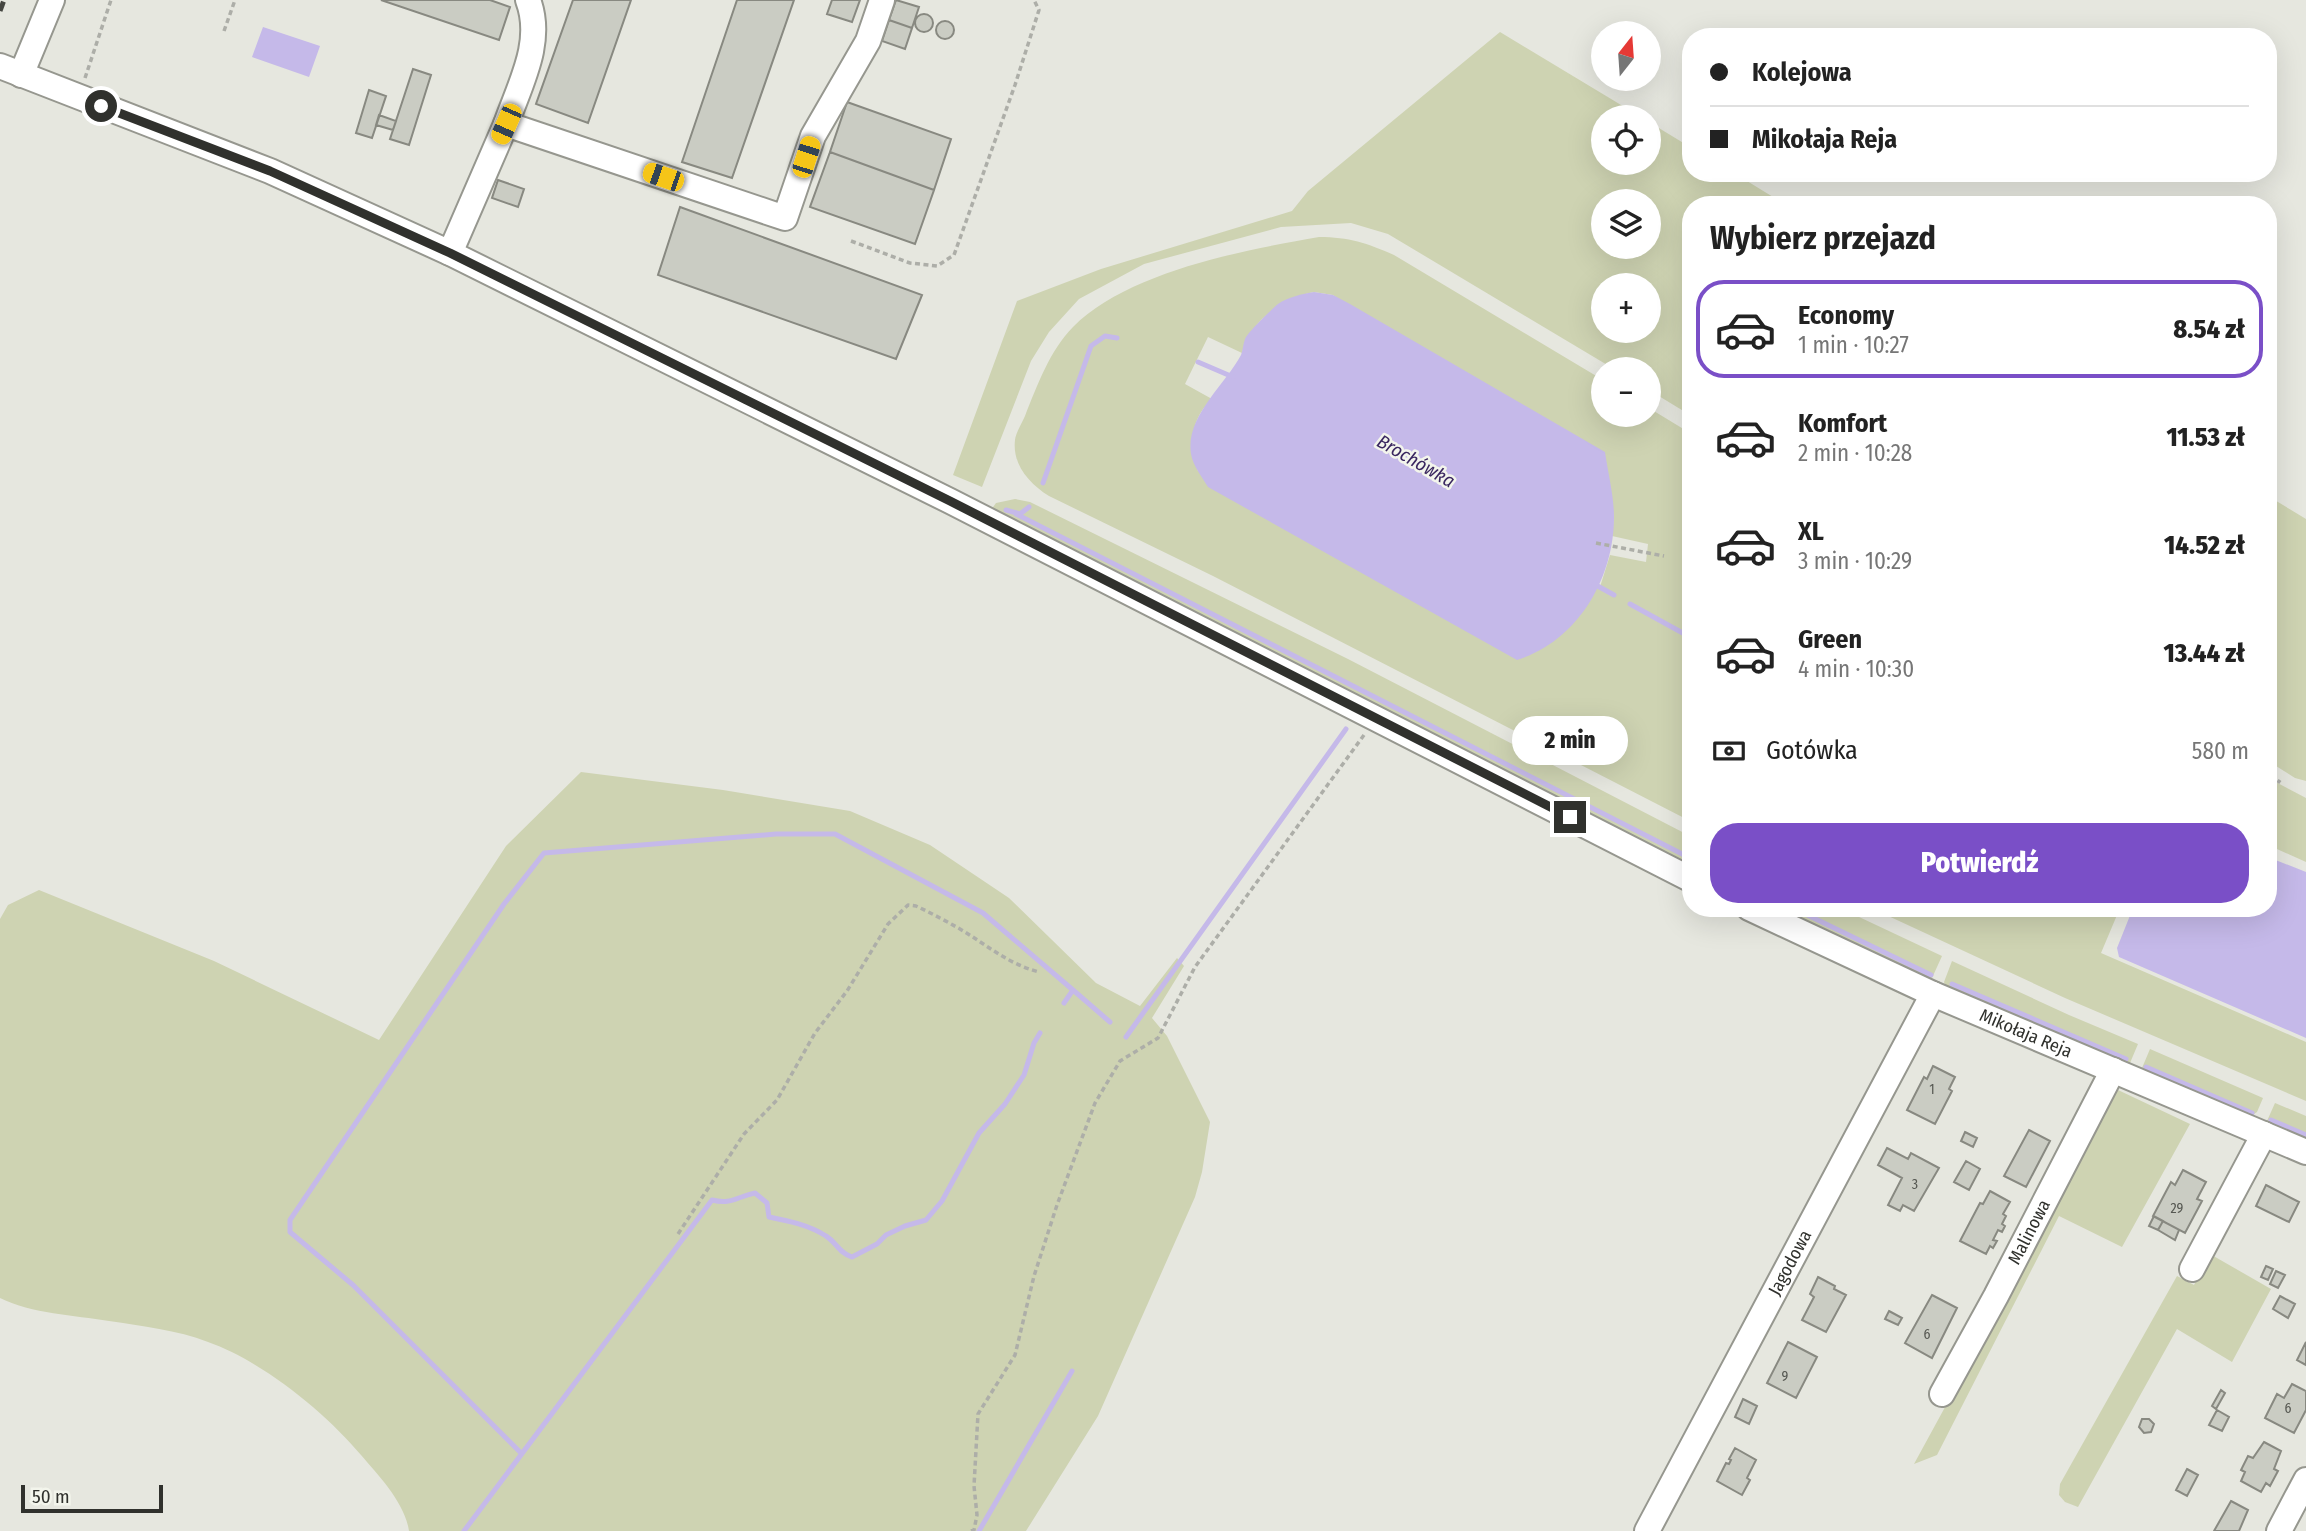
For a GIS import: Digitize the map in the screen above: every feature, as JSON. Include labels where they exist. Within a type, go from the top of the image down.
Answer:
[{"type":"street","points":[[52,0],[11,70],[270,171],[450,253],[950,501],[1682,874]]},
{"type":"street","points":[[450,253],[506,124],[531,52],[535,29],[528,0]]},
{"type":"street","points":[[506,124],[785,218],[813,136],[868,41],[882,0]]},
{"type":"street","name":"Mikołaja Reja","points":[[1768,917],[1933,994],[2306,1152]]},
{"type":"street","name":"Jagodowa","points":[[1647,1531],[1933,994]]},
{"type":"street","name":"Malinowa","points":[[1942,1394],[2113,1070]]},
{"type":"street","points":[[2192,1269],[2264,1134]]},
{"type":"street","points":[[2279,1531],[2306,1480]]},
{"type":"path","points":[[79,98],[111,0]]},
{"type":"path","points":[[224,31],[235,0]]},
{"type":"path","points":[[851,241],[910,263],[937,266],[954,255],[1039,10],[1034,0]]},
{"type":"path","points":[[1596,543],[1664,556]]},
{"type":"path","points":[[971,1531],[974,1530],[977,1515],[974,1486],[978,1414],[1015,1355],[1034,1276],[1056,1205],[1090,1115],[1120,1061],[1158,1038],[1195,967],[1377,718]]},
{"type":"path","points":[[2277,784],[2280,780]]},
{"type":"path","points":[[678,1234],[744,1135],[777,1100],[815,1033],[848,990],[898,913],[908,905],[916,906],[962,930],[1002,958],[1039,972]]},
{"type":"green space","points":[[1500,32],[1591,87],[1591,91],[1598,91],[1621,105],[1591,105],[1591,175],[1661,175],[1661,129],[1682,142],[1682,182],[1749,182],[1771,196],[1682,196],[1682,410],[1661,397],[1661,357],[1594,357],[1388,234],[1351,223],[1281,227],[1144,264],[1079,299],[1049,332],[1031,361],[982,487],[953,475],[1017,301],[1101,269],[1292,211],[1308,191]]},
{"type":"green space","points":[[1319,237],[1340,238],[1366,244],[1394,255],[1591,373],[1591,427],[1661,427],[1661,415],[1682,428],[1682,817],[1213,576],[1049,496],[1035,486],[1024,473],[1016,458],[1017,434],[1051,357],[1073,327],[1096,308],[1124,292],[1188,266]],"holes":[[[1314,292],[1333,295],[1614,515],[1612,536],[1648,544],[1646,562],[1610,555],[1600,587],[1198,471],[1193,452],[1193,433],[1200,415],[1212,399],[1185,384],[1208,337],[1242,353],[1252,331],[1279,306]]]},
{"type":"green space","points":[[1015,499],[1030,502],[1348,659],[1682,832],[1682,865],[991,510],[996,503]]},
{"type":"green space","points":[[2277,501],[2306,519],[2306,781],[2295,778],[2277,767]]},
{"type":"green space","points":[[581,772],[723,790],[850,811],[930,845],[1009,898],[1096,983],[1140,1006],[1177,958],[1184,966],[1152,1018],[1167,1036],[1210,1122],[1202,1172],[1195,1197],[1098,1416],[1026,1531],[409,1531],[402,1510],[390,1490],[346,1439],[311,1405],[250,1362],[184,1334],[39,1311],[0,1298],[0,919],[8,905],[39,890],[214,961],[379,1040],[506,846]]},
{"type":"green space","points":[[2277,783],[2306,798],[2306,862],[2277,849]]},
{"type":"green space","points":[[1787,917],[1859,917],[1942,956],[1932,978],[1927,980]]},
{"type":"green space","points":[[1890,917],[2116,917],[2101,953],[2306,1042],[2306,1101],[2065,998]]},
{"type":"green space","points":[[1952,961],[2138,1044],[2130,1063],[2124,1065],[1946,988],[1944,982]]},
{"type":"green space","points":[[2150,1049],[2263,1098],[2257,1112],[2248,1118],[2144,1073],[2142,1068]]},
{"type":"green space","points":[[2118,1090],[2190,1124],[2122,1247],[2059,1216],[1937,1455],[1914,1464]]},
{"type":"green space","points":[[2275,1103],[2306,1116],[2306,1143],[2270,1127],[2267,1121]]},
{"type":"green space","points":[[2210,1254],[2271,1289],[2232,1362],[2177,1329],[2078,1507],[2065,1502],[2059,1495],[2060,1484],[2177,1276],[2194,1285]]},
{"type":"water","points":[[263,27],[320,46],[309,77],[252,57]]},
{"type":"water","points":[[1314,292],[1333,295],[1350,304],[1605,452],[1614,517],[1607,562],[1588,604],[1558,638],[1539,651],[1517,660],[1208,487],[1191,454],[1191,440],[1200,414],[1241,355],[1245,339],[1255,326],[1282,302]]},
{"type":"water","points":[[2277,861],[2306,872],[2306,1038],[2119,957],[2117,948],[2129,917],[2277,917]]},
{"type":"building","points":[[381,0],[490,0],[510,7],[499,40]]},
{"type":"building","points":[[573,0],[631,0],[588,123],[536,104]]},
{"type":"building","points":[[737,0],[794,0],[732,178],[682,162]]},
{"type":"building","points":[[832,0],[860,0],[852,22],[827,14]]},
{"type":"building","points":[[896,0],[919,7],[912,28],[889,20]]},
{"type":"building","points":[[924,14],[930,17],[933,23],[930,29],[924,32],[918,29],[915,23],[918,17]]},
{"type":"building","points":[[889,20],[912,28],[905,49],[882,41]]},
{"type":"building","points":[[945,21],[951,24],[954,30],[951,36],[945,39],[939,36],[936,30],[939,24]]},
{"type":"building","points":[[413,69],[431,75],[409,145],[390,139]]},
{"type":"building","points":[[369,90],[386,96],[372,138],[356,133]]},
{"type":"building","points":[[847,102],[951,139],[934,190],[830,152]]},
{"type":"building","points":[[379,115],[396,121],[393,130],[376,125]]},
{"type":"building","points":[[830,152],[934,190],[915,244],[810,207]]},
{"type":"building","points":[[498,180],[524,189],[518,207],[492,198]]},
{"type":"building","points":[[680,207],[922,295],[896,359],[658,275]]},
{"type":"building","points":[[1933,1066],[1955,1077],[1949,1089],[1952,1091],[1935,1124],[1907,1110],[1924,1077],[1927,1079]]},
{"type":"building","points":[[2029,1130],[2050,1141],[2026,1187],[2004,1176]]},
{"type":"building","points":[[1965,1132],[1977,1138],[1973,1147],[1961,1141]]},
{"type":"building","points":[[1887,1148],[1908,1159],[1911,1153],[1939,1168],[1914,1211],[1903,1205],[1900,1211],[1888,1205],[1902,1178],[1878,1165]]},
{"type":"building","points":[[1966,1161],[1980,1169],[1969,1190],[1954,1182]]},
{"type":"building","points":[[2183,1170],[2206,1182],[2197,1199],[2202,1201],[2185,1233],[2153,1216],[2171,1182],[2175,1185]]},
{"type":"building","points":[[2266,1185],[2299,1202],[2289,1222],[2256,1206]]},
{"type":"building","points":[[1990,1191],[2010,1202],[2003,1214],[2006,1216],[2002,1224],[2005,1226],[2002,1232],[1998,1230],[1993,1240],[1997,1241],[1993,1248],[1990,1246],[1986,1254],[1960,1241],[1980,1203],[1983,1204]]},
{"type":"building","points":[[2154,1216],[2163,1221],[2158,1230],[2149,1226]]},
{"type":"building","points":[[2163,1221],[2179,1230],[2175,1240],[2158,1230]]},
{"type":"building","points":[[2266,1266],[2273,1269],[2268,1280],[2261,1277]]},
{"type":"building","points":[[2276,1271],[2285,1275],[2278,1288],[2270,1284]]},
{"type":"building","points":[[1818,1277],[1846,1295],[1826,1332],[1802,1320],[1814,1297],[1810,1294]]},
{"type":"building","points":[[1932,1295],[1957,1308],[1932,1358],[1905,1343]]},
{"type":"building","points":[[2280,1296],[2295,1304],[2288,1318],[2273,1309]]},
{"type":"building","points":[[1889,1311],[1902,1318],[1898,1325],[1885,1319]]},
{"type":"building","points":[[1788,1342],[1817,1357],[1796,1398],[1767,1383]]},
{"type":"building","points":[[2306,1342],[2306,1365],[2297,1360]]},
{"type":"building","points":[[2292,1384],[2306,1391],[2306,1410],[2294,1433],[2265,1418],[2277,1394],[2284,1398]]},
{"type":"building","points":[[2221,1390],[2225,1393],[2216,1409],[2212,1406]]},
{"type":"building","points":[[1743,1399],[1757,1406],[1749,1424],[1735,1417]]},
{"type":"building","points":[[2217,1410],[2229,1417],[2222,1431],[2209,1425]]},
{"type":"building","points":[[2142,1419],[2149,1419],[2154,1424],[2151,1432],[2144,1433],[2139,1427]]},
{"type":"building","points":[[2264,1442],[2281,1451],[2274,1469],[2278,1471],[2270,1486],[2266,1483],[2261,1492],[2241,1481],[2245,1472],[2241,1470],[2248,1456],[2253,1458]]},
{"type":"building","points":[[1735,1448],[1756,1460],[1742,1495],[1717,1481],[1726,1463],[1729,1464]]},
{"type":"building","points":[[2187,1469],[2198,1475],[2187,1496],[2176,1490]]},
{"type":"building","points":[[2231,1501],[2248,1510],[2239,1531],[2214,1531]]},
{"type":"waterway","name":"Brochówka","points":[[1043,483],[1091,346],[1105,336],[1117,338]]},
{"type":"waterway","name":"Brochówka","points":[[1198,362],[1233,377]]},
{"type":"waterway","name":"Brochówka","points":[[1006,510],[1020,514],[1029,507]]},
{"type":"waterway","points":[[1016,514],[1682,854]]},
{"type":"waterway","name":"Brochówka","points":[[1594,584],[1614,595]]},
{"type":"waterway","name":"Brochówka","points":[[1630,604],[1682,633]]},
{"type":"waterway","points":[[1126,1037],[1346,729]]},
{"type":"waterway","points":[[521,1453],[353,1285],[290,1232],[290,1220],[504,904],[544,853],[776,834],[835,834],[983,913],[1073,990]]},
{"type":"waterway","points":[[1812,917],[1931,975]]},
{"type":"waterway","points":[[1952,984],[2126,1059]]},
{"type":"waterway","points":[[1064,1003],[1073,990],[1110,1022]]},
{"type":"waterway","points":[[464,1531],[712,1200],[729,1201],[755,1193],[767,1203],[769,1217],[819,1232],[852,1257],[877,1244],[886,1235],[926,1220],[942,1201],[979,1133],[1005,1104],[1024,1075],[1040,1033]]},
{"type":"waterway","points":[[2146,1067],[2252,1113]]},
{"type":"waterway","points":[[2271,1120],[2306,1135]]},
{"type":"waterway","points":[[979,1531],[1072,1371]]},
{"type":"railway","points":[[0,11],[4,0]]},
{"type":"route","points":[[101,106],[270,171],[450,253],[950,501],[1570,817]]}]
